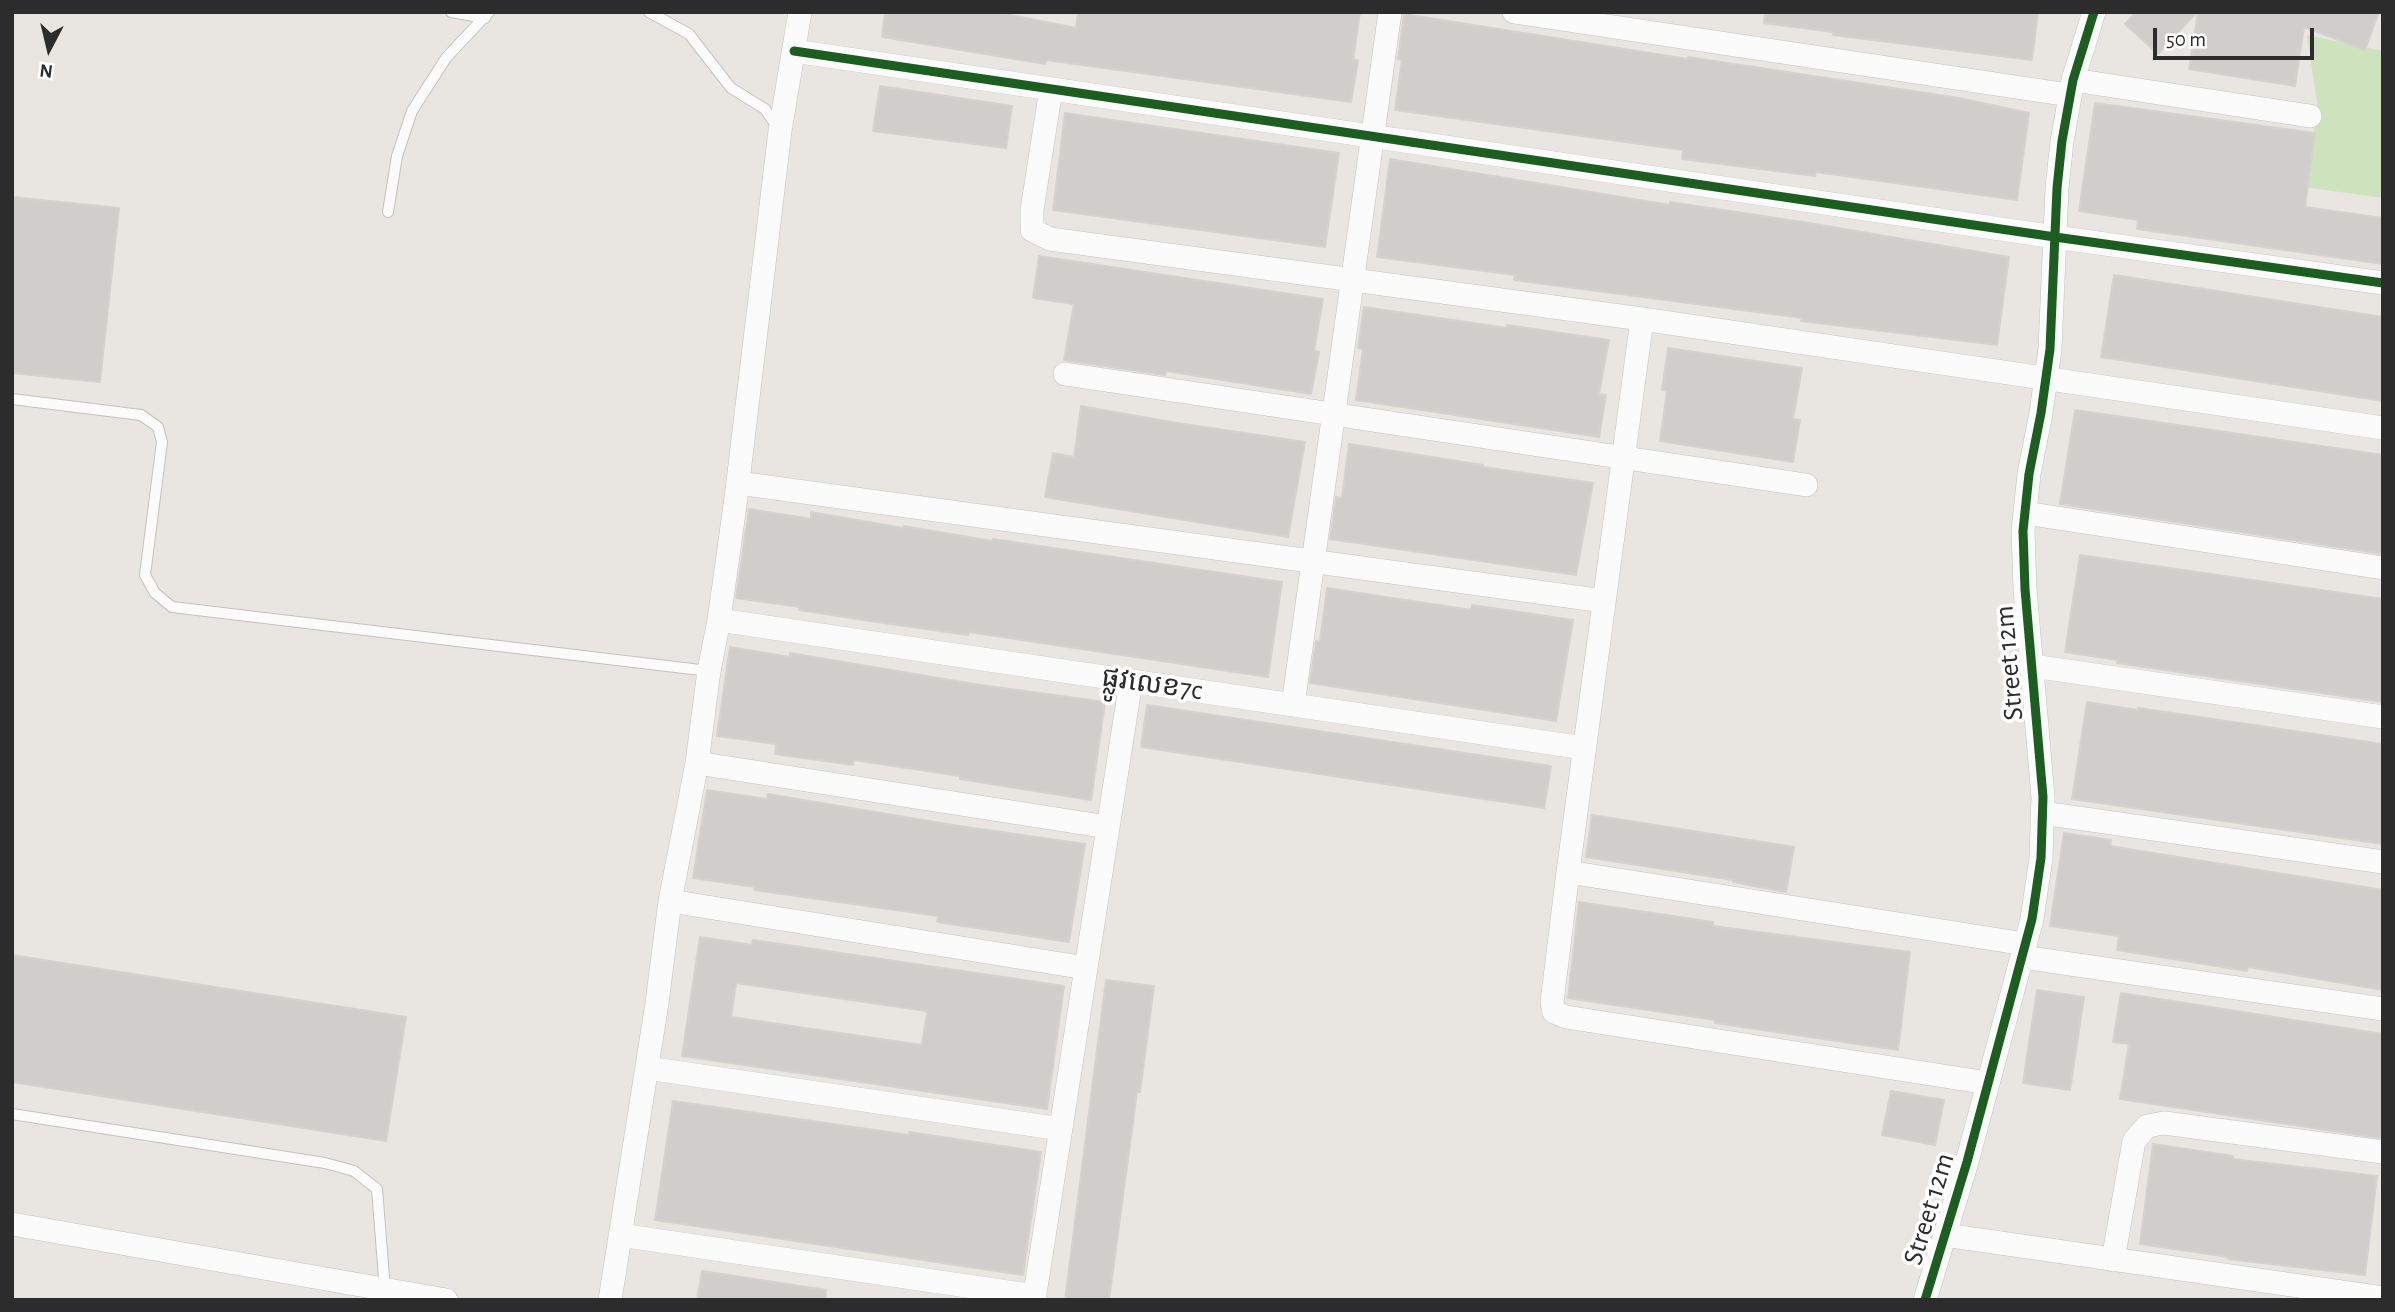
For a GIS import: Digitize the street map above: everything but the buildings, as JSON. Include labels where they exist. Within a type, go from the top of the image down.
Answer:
[{"type":"street","points":[[610,1300],[670,901],[697,763],[709,671],[719,620],[780,131],[800,12]]},
{"type":"street","points":[[1293,705],[1390,12]]},
{"type":"street","points":[[1514,12],[2071,88],[2311,116]]},
{"type":"street","name":"Street 12m","points":[[1925,1300],[2032,919],[2042,858],[2043,813],[2025,589],[2023,531],[2029,474],[2050,349],[2057,188],[2071,88],[2094,12]]},
{"type":"street","points":[[794,51],[2383,283]]},
{"type":"street","points":[[1051,89],[1032,210],[1032,230],[1050,239],[1642,319],[2383,428]]},
{"type":"street","points":[[1642,319],[1567,872],[1552,1002],[1554,1012],[1566,1017],[1988,1083]]},
{"type":"street","points":[[1065,374],[1806,485]]},
{"type":"street","points":[[738,483],[1604,601]]},
{"type":"street","points":[[2025,513],[2383,568]]},
{"type":"street","name":"ផ្លូវលេខ7c","points":[[719,620],[1584,748]]},
{"type":"street","points":[[2033,666],[2383,717]]},
{"type":"street","points":[[620,1235],[1034,1298],[1131,681]]},
{"type":"street","points":[[697,763],[1108,827]]},
{"type":"street","points":[[2043,813],[2383,863]]},
{"type":"street","points":[[1567,872],[2383,1009]]},
{"type":"street","points":[[670,901],[1086,968]]},
{"type":"street","points":[[647,1068],[1061,1129]]},
{"type":"street","points":[[2113,1260],[2134,1141],[2147,1126],[2164,1124],[2383,1152]]},
{"type":"street","points":[[12,1224],[446,1300]]},
{"type":"street","points":[[1945,1235],[2383,1298]]},
{"type":"lane","points":[[451,12],[487,15]]},
{"type":"lane","points":[[649,12],[689,34],[731,88],[765,109],[780,131]]},
{"type":"lane","points":[[388,212],[397,156],[412,111],[446,58],[487,15]]},
{"type":"lane","points":[[12,399],[141,415],[158,427],[162,442],[145,575],[155,593],[172,607],[709,671]]},
{"type":"lane","points":[[12,1114],[311,1161],[354,1171],[377,1189],[385,1290]]},
{"type":"green space","points":[[2307,35],[2383,51],[2383,198],[2304,187],[2318,109]]},
{"type":"cycle path","points":[[1925,1300],[1967,1162],[2032,919],[2041,858],[2043,797],[2025,589],[2023,531],[2029,474],[2050,349],[2057,188],[2062,141],[2073,80],[2094,12]]},
{"type":"cycle path","points":[[794,51],[2383,283]]}]
